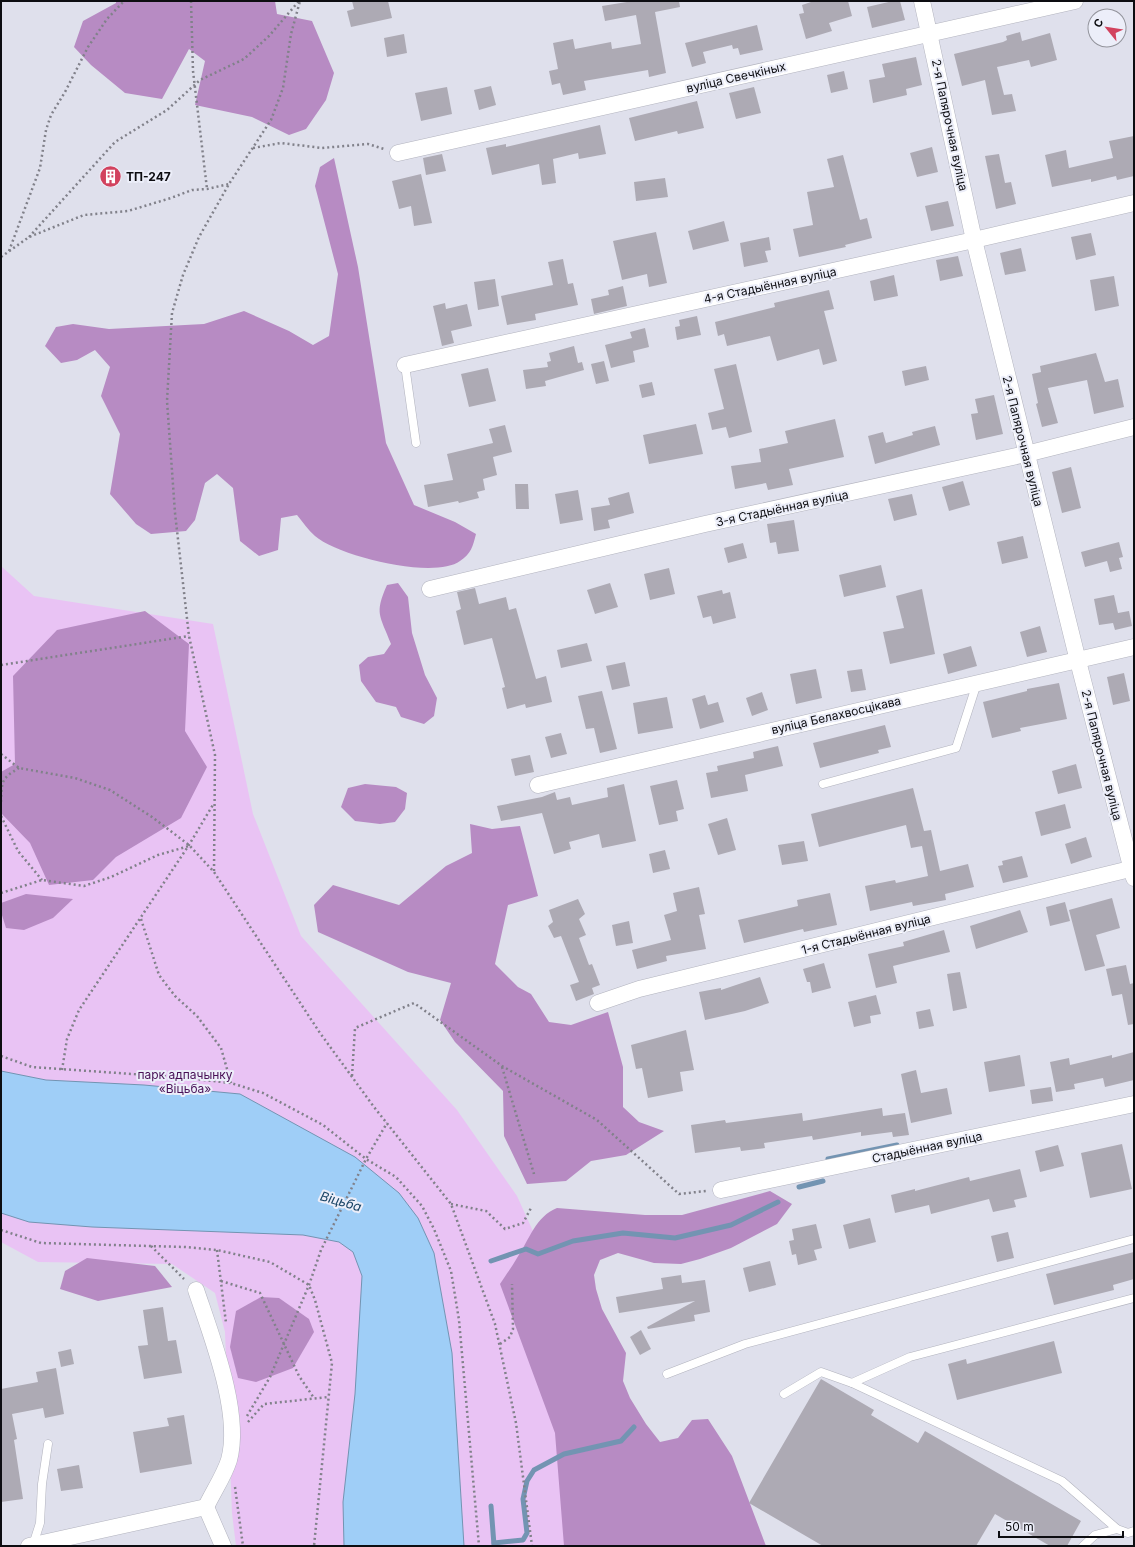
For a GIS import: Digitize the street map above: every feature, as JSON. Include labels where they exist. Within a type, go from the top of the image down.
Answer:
[{"type":"street","name":"2-я Папярочная вуліца","points":[[922,1],[974,240],[1078,661],[1133,872]]},
{"type":"street","name":"вуліца Свечкіных","points":[[398,153],[1075,1]]},
{"type":"street","name":"4-я Стадыённая вуліца","points":[[405,365],[974,240],[1134,203]]},
{"type":"street","name":"3-я Стадыённая вуліца","points":[[430,589],[690,528],[1026,454],[1134,427]]},
{"type":"street","name":"вуліца Белахвосцікава","points":[[538,785],[977,682],[1078,661],[1134,647]]},
{"type":"street","name":"1-я Стадыённая вуліца","points":[[598,1003],[639,989],[1133,872]]},
{"type":"street","name":"Стадыённая вуліца","points":[[721,1190],[1134,1104]]},
{"type":"street","points":[[196,1290],[223,1372],[235,1430],[229,1460],[206,1507],[223,1546]]},
{"type":"street","points":[[31,1546],[206,1507]]},
{"type":"lane","points":[[405,365],[416,443]]},
{"type":"lane","points":[[823,784],[956,748],[977,682]]},
{"type":"lane","points":[[667,1374],[745,1344],[1134,1239]]},
{"type":"lane","points":[[852,1383],[910,1357],[1134,1298]]},
{"type":"lane","points":[[784,1394],[821,1372],[852,1383],[1062,1481],[1117,1528],[1128,1533],[1134,1531]]},
{"type":"lane","points":[[31,1546],[40,1523],[42,1484],[48,1444]]},
{"type":"lane","points":[[1083,1546],[1095,1535],[1117,1528]]},
{"type":"path","points":[[9,251],[40,168],[46,130],[51,115],[65,92],[88,46],[107,19],[124,1]]},
{"type":"path","points":[[191,1],[195,85],[207,189]]},
{"type":"path","points":[[1,256],[29,237],[115,142],[167,110],[200,80],[244,58],[269,36],[299,1]]},
{"type":"path","points":[[214,872],[215,755],[189,636],[175,513],[167,401],[172,313],[183,275],[199,237],[229,184],[271,120],[283,88],[291,34],[299,1]]},
{"type":"path","points":[[252,148],[281,143],[322,148],[368,144],[398,153]]},
{"type":"path","points":[[29,237],[84,215],[128,211],[192,190],[207,189],[229,184]]},
{"type":"path","points":[[1,665],[189,636]]},
{"type":"path","points":[[1,754],[19,768],[75,778],[110,790],[152,817],[189,845],[214,872],[320,1033],[451,1204],[495,1324],[500,1344],[516,1423],[532,1546]]},
{"type":"path","points":[[1,802],[2,786],[5,777],[19,768]]},
{"type":"path","points":[[62,1070],[67,1040],[79,1010],[141,919],[189,845],[214,802]]},
{"type":"path","points":[[1,816],[18,851],[42,880]]},
{"type":"path","points":[[1,893],[42,880],[84,886],[111,877],[158,855],[189,845]]},
{"type":"path","points":[[141,919],[159,975],[175,996],[197,1016],[221,1048],[232,1083]]},
{"type":"path","points":[[352,1076],[355,1028],[414,1003],[502,1066],[597,1120],[678,1194],[721,1190]]},
{"type":"path","points":[[1,1056],[32,1067],[175,1076],[232,1083],[263,1093],[323,1125],[366,1159],[396,1177],[422,1206],[434,1229],[450,1271],[459,1320],[479,1546]]},
{"type":"path","points":[[502,1066],[534,1174]]},
{"type":"path","points":[[235,1430],[270,1376],[309,1285],[321,1250],[366,1159],[388,1123]]},
{"type":"path","points":[[451,1204],[486,1211],[505,1229],[523,1223],[531,1208]]},
{"type":"path","points":[[1,1230],[41,1243],[150,1246],[217,1250],[270,1262],[309,1285],[315,1300],[332,1363],[314,1546]]},
{"type":"path","points":[[150,1246],[196,1290]]},
{"type":"path","points":[[221,1282],[260,1293],[299,1376],[315,1398]]},
{"type":"path","points":[[500,1344],[510,1337],[513,1329],[512,1284]]},
{"type":"path","points":[[235,1430],[264,1404],[328,1397]]},
{"type":"path","points":[[236,1486],[243,1546]]},
{"type":"green space","name":"парк адпачынку «Віцьба»","points":[[1,566],[34,596],[213,624],[253,814],[301,936],[457,1110],[517,1196],[577,1328],[625,1546],[236,1546],[232,1513],[225,1332],[215,1293],[172,1264],[38,1262],[1,1242]]},
{"type":"shaded area","points":[[116,1],[275,1],[277,14],[312,21],[334,73],[326,100],[306,129],[289,135],[252,117],[195,105],[205,61],[189,49],[162,99],[125,93],[91,65],[74,47],[83,21],[116,3]]},
{"type":"shaded area","points":[[334,158],[358,267],[386,443],[414,505],[455,522],[476,534],[473,546],[467,556],[460,561],[447,566],[430,568],[409,567],[364,558],[327,544],[315,536],[297,515],[281,518],[278,550],[259,556],[240,541],[233,488],[217,474],[205,483],[195,520],[186,531],[151,534],[136,524],[110,494],[120,434],[101,396],[110,367],[95,350],[77,360],[61,363],[45,346],[56,327],[73,324],[109,329],[204,324],[244,311],[289,331],[313,345],[329,336],[338,274],[315,186],[320,167]]},
{"type":"shaded area","points":[[398,583],[408,597],[412,633],[425,675],[437,698],[434,716],[424,724],[401,717],[396,707],[376,702],[361,681],[359,665],[368,657],[384,654],[391,644],[381,620],[380,609],[387,585]]},
{"type":"shaded area","points":[[145,611],[189,644],[185,731],[207,767],[181,818],[116,857],[93,880],[49,885],[30,843],[1,813],[1,772],[15,764],[13,676],[57,630]]},
{"type":"shaded area","points":[[365,784],[396,787],[407,793],[405,809],[395,822],[380,824],[355,821],[341,807],[348,788]]},
{"type":"shaded area","points":[[470,824],[492,829],[520,826],[538,896],[508,905],[495,964],[518,987],[531,994],[549,1022],[571,1025],[608,1012],[623,1067],[623,1107],[639,1122],[664,1131],[626,1155],[591,1161],[566,1181],[527,1184],[504,1136],[503,1091],[455,1042],[440,1020],[451,983],[408,972],[318,932],[314,905],[333,885],[399,905],[446,866],[472,853]]},
{"type":"shaded area","points":[[26,894],[73,899],[53,918],[24,930],[6,928],[1,912],[1,903]]},
{"type":"shaded area","points":[[770,1191],[792,1204],[777,1224],[731,1248],[681,1264],[654,1263],[618,1253],[600,1260],[594,1275],[596,1289],[602,1309],[626,1353],[623,1381],[630,1398],[646,1424],[660,1442],[678,1438],[692,1420],[708,1419],[732,1456],[766,1546],[564,1546],[555,1433],[500,1284],[538,1223],[557,1208],[645,1215],[682,1215]]},
{"type":"shaded area","points":[[87,1258],[155,1266],[172,1287],[98,1301],[60,1289],[65,1271]]},
{"type":"shaded area","points":[[261,1297],[279,1298],[309,1319],[314,1332],[293,1368],[256,1382],[238,1378],[230,1347],[236,1311]]},
{"type":"water","name":"Віцьба","points":[[1,1071],[46,1080],[144,1085],[240,1094],[355,1157],[399,1193],[418,1218],[434,1253],[452,1353],[464,1546],[344,1546],[343,1502],[355,1394],[362,1276],[353,1252],[339,1242],[303,1235],[92,1227],[29,1222],[1,1213]]},
{"type":"building","points":[[352,1],[388,1],[392,18],[351,27],[347,11],[354,9]]},
{"type":"building","points":[[633,1],[679,1],[680,7],[655,12],[666,73],[649,77],[648,70],[584,81],[586,90],[563,95],[560,83],[552,85],[549,71],[558,69],[553,43],[573,39],[575,49],[611,42],[612,49],[641,44],[636,15],[605,21],[602,6]]},
{"type":"building","points":[[814,1],[848,1],[852,16],[829,23],[832,31],[806,39],[799,14],[804,13],[802,5]]},
{"type":"building","points":[[893,1],[900,1],[905,20],[872,28],[867,7]]},
{"type":"building","points":[[757,25],[763,50],[740,55],[738,48],[733,49],[732,45],[703,52],[706,63],[692,67],[685,43]]},
{"type":"building","points":[[1020,32],[1022,41],[1050,33],[1057,60],[1031,67],[1029,60],[997,67],[1004,95],[1012,94],[1016,111],[992,115],[985,80],[962,86],[954,54],[1003,42],[1007,40],[1006,36]]},
{"type":"building","points":[[404,34],[407,53],[387,57],[384,38]]},
{"type":"building","points":[[916,57],[922,85],[906,89],[907,95],[873,103],[869,80],[885,77],[882,64]]},
{"type":"building","points":[[844,71],[848,89],[831,93],[827,75]]},
{"type":"building","points":[[491,86],[496,105],[479,110],[474,90]]},
{"type":"building","points":[[447,87],[452,114],[421,121],[415,93]]},
{"type":"building","points":[[754,87],[761,113],[736,119],[729,93]]},
{"type":"building","points":[[697,101],[704,128],[678,134],[677,131],[635,141],[629,118]]},
{"type":"building","points":[[600,125],[606,154],[579,159],[578,153],[553,159],[556,183],[542,185],[539,164],[492,175],[486,148],[506,144],[506,147]]},
{"type":"building","points":[[1134,136],[1134,176],[1117,180],[1116,176],[1091,182],[1091,179],[1052,187],[1045,155],[1066,150],[1069,168],[1113,158],[1109,141]]},
{"type":"building","points":[[932,147],[938,172],[917,177],[910,153]]},
{"type":"building","points":[[442,154],[446,171],[426,175],[423,158]]},
{"type":"building","points":[[999,154],[1005,183],[1011,182],[1016,204],[996,209],[985,156]]},
{"type":"building","points":[[843,155],[860,220],[867,218],[872,238],[845,245],[846,247],[799,257],[793,229],[813,225],[807,192],[834,187],[827,159]]},
{"type":"building","points":[[421,174],[432,223],[414,226],[411,206],[399,209],[392,181]]},
{"type":"building","points":[[665,178],[668,197],[636,201],[634,182]]},
{"type":"building","points":[[948,201],[954,226],[931,231],[925,206]]},
{"type":"building","points":[[724,221],[729,241],[693,250],[688,231]]},
{"type":"building","points":[[656,232],[667,283],[649,287],[647,274],[622,280],[613,241]]},
{"type":"building","points":[[1091,233],[1096,255],[1076,260],[1071,237]]},
{"type":"building","points":[[769,237],[771,250],[765,251],[768,262],[744,267],[740,243]]},
{"type":"building","points":[[1021,248],[1026,271],[1005,275],[1000,253]]},
{"type":"building","points":[[958,256],[963,276],[940,281],[936,260]]},
{"type":"building","points":[[563,259],[568,284],[573,283],[578,305],[535,314],[536,320],[507,325],[501,296],[553,285],[548,262]]},
{"type":"building","points":[[894,275],[898,296],[874,301],[870,281]]},
{"type":"building","points":[[1114,276],[1119,306],[1095,311],[1090,280]]},
{"type":"building","points":[[495,279],[499,306],[478,310],[474,282]]},
{"type":"building","points":[[623,286],[627,306],[594,314],[591,299],[609,295],[608,290]]},
{"type":"building","points":[[829,290],[834,309],[824,311],[837,361],[823,365],[819,349],[777,361],[770,336],[727,346],[724,334],[718,336],[715,322],[775,307],[774,303]]},
{"type":"building","points":[[445,303],[446,309],[467,304],[472,326],[451,331],[454,343],[442,346],[433,306]]},
{"type":"building","points":[[697,316],[701,335],[677,340],[675,327],[680,326],[679,320]]},
{"type":"building","points":[[645,328],[649,347],[633,351],[635,362],[611,368],[605,345],[632,338],[630,332]]},
{"type":"building","points":[[574,346],[578,363],[582,362],[584,370],[545,381],[546,386],[526,389],[523,370],[548,367],[547,362],[551,361],[549,353]]},
{"type":"building","points":[[1096,353],[1105,382],[1118,379],[1124,407],[1094,414],[1087,380],[1048,388],[1058,423],[1042,427],[1036,404],[1038,403],[1032,374],[1041,372],[1040,366]]},
{"type":"building","points":[[604,361],[609,381],[596,384],[591,364]]},
{"type":"building","points":[[736,364],[752,432],[729,438],[726,427],[712,430],[708,413],[724,409],[714,369]]},
{"type":"building","points":[[926,366],[929,380],[905,386],[902,371]]},
{"type":"building","points":[[488,368],[496,401],[469,407],[461,374]]},
{"type":"building","points":[[652,382],[655,395],[642,398],[639,385]]},
{"type":"building","points":[[994,395],[1003,434],[976,440],[971,414],[978,413],[975,399]]},
{"type":"building","points":[[835,419],[844,457],[789,469],[793,485],[768,490],[766,483],[735,489],[731,466],[761,462],[759,449],[788,443],[785,431]]},
{"type":"building","points":[[696,424],[703,454],[649,464],[643,435]]},
{"type":"building","points":[[505,425],[512,452],[493,457],[497,475],[483,479],[485,490],[477,492],[479,498],[459,503],[458,501],[428,507],[424,485],[453,480],[447,454],[493,443],[489,429]]},
{"type":"building","points":[[935,426],[940,445],[875,464],[868,436],[883,432],[886,443],[913,435],[912,432]]},
{"type":"building","points":[[1071,467],[1081,508],[1062,513],[1052,472]]},
{"type":"building","points":[[963,481],[970,505],[949,511],[942,487]]},
{"type":"building","points":[[515,484],[528,484],[529,509],[516,509]]},
{"type":"building","points":[[578,490],[583,520],[560,524],[555,494]]},
{"type":"building","points":[[629,492],[634,513],[608,520],[610,528],[594,531],[591,508],[610,505],[608,498]]},
{"type":"building","points":[[912,494],[917,515],[894,521],[888,499]]},
{"type":"building","points":[[794,520],[799,551],[778,554],[776,542],[770,543],[767,524]]},
{"type":"building","points":[[1023,536],[1028,558],[1002,564],[997,542]]},
{"type":"building","points":[[1119,542],[1123,557],[1119,558],[1122,569],[1110,572],[1107,561],[1085,567],[1081,552]]},
{"type":"building","points":[[743,543],[747,558],[728,563],[724,548]]},
{"type":"building","points":[[881,565],[886,587],[844,597],[839,575]]},
{"type":"building","points":[[669,568],[675,594],[650,600],[644,574]]},
{"type":"building","points":[[610,583],[618,607],[595,614],[587,590]]},
{"type":"building","points":[[475,588],[479,604],[506,597],[509,610],[516,608],[536,679],[546,676],[552,702],[526,708],[525,704],[507,709],[502,688],[505,687],[492,638],[464,645],[456,611],[461,609],[457,592]]},
{"type":"building","points":[[922,589],[935,654],[890,664],[883,632],[904,628],[896,596]]},
{"type":"building","points":[[722,590],[723,594],[730,592],[736,618],[713,624],[711,616],[703,618],[697,596]]},
{"type":"building","points":[[1114,595],[1118,613],[1129,611],[1132,626],[1115,630],[1113,623],[1099,625],[1094,599]]},
{"type":"building","points":[[1040,626],[1047,652],[1027,657],[1020,632]]},
{"type":"building","points":[[587,643],[592,661],[561,668],[557,650]]},
{"type":"building","points":[[971,646],[977,666],[948,674],[943,654]]},
{"type":"building","points":[[625,662],[630,686],[612,690],[606,666]]},
{"type":"building","points":[[816,669],[822,698],[796,704],[790,674]]},
{"type":"building","points":[[862,669],[866,690],[851,692],[847,671]]},
{"type":"building","points":[[1124,673],[1130,701],[1113,705],[1107,677]]},
{"type":"building","points":[[1059,683],[1067,719],[1020,728],[1021,731],[992,738],[983,702],[1027,691],[1027,689]]},
{"type":"building","points":[[602,691],[617,749],[600,753],[594,728],[586,729],[578,696]]},
{"type":"building","points":[[762,692],[768,710],[752,716],[746,698]]},
{"type":"building","points":[[705,695],[708,705],[718,702],[724,722],[700,729],[692,699]]},
{"type":"building","points":[[667,697],[673,728],[638,734],[633,703]]},
{"type":"building","points":[[885,725],[891,747],[878,750],[879,753],[820,768],[813,743]]},
{"type":"building","points":[[561,733],[567,754],[551,758],[545,737]]},
{"type":"building","points":[[778,746],[783,766],[745,775],[748,791],[711,798],[706,773],[718,771],[717,766],[754,758],[753,752]]},
{"type":"building","points":[[530,755],[534,772],[515,776],[511,759]]},
{"type":"building","points":[[1076,764],[1082,788],[1058,794],[1052,771]]},
{"type":"building","points":[[677,780],[684,809],[676,811],[678,821],[659,825],[650,786]]},
{"type":"building","points":[[624,784],[636,841],[602,848],[599,834],[569,842],[571,849],[554,854],[542,813],[501,821],[497,806],[542,797],[555,792],[557,800],[570,797],[572,805],[608,797],[607,788]]},
{"type":"building","points":[[913,788],[924,831],[931,830],[940,871],[968,864],[974,887],[945,894],[946,900],[913,906],[912,902],[870,911],[865,886],[895,880],[896,883],[928,876],[922,846],[911,848],[906,825],[819,847],[811,814]]},
{"type":"building","points":[[1065,804],[1071,828],[1041,836],[1035,812]]},
{"type":"building","points":[[727,818],[736,850],[718,855],[708,824]]},
{"type":"building","points":[[1086,837],[1092,857],[1071,864],[1065,844]]},
{"type":"building","points":[[804,841],[808,861],[782,865],[778,845]]},
{"type":"building","points":[[665,850],[670,869],[653,873],[649,854]]},
{"type":"building","points":[[1022,856],[1028,877],[1003,883],[998,866],[1003,865],[1002,861]]},
{"type":"building","points":[[699,887],[705,914],[699,915],[706,949],[666,956],[667,961],[637,969],[632,950],[671,940],[664,915],[677,911],[673,893]]},
{"type":"building","points":[[830,893],[837,925],[804,932],[803,929],[744,943],[738,920],[798,906],[797,900]]},
{"type":"building","points":[[1112,898],[1120,928],[1096,935],[1105,966],[1085,971],[1069,910]]},
{"type":"building","points":[[578,899],[585,914],[579,919],[586,935],[579,938],[589,965],[592,964],[600,985],[592,988],[594,994],[576,1001],[570,985],[579,982],[561,936],[554,938],[548,926],[553,922],[549,910]]},
{"type":"building","points":[[1065,902],[1070,921],[1050,926],[1046,907]]},
{"type":"building","points":[[1020,910],[1028,932],[976,949],[970,926]]},
{"type":"building","points":[[629,921],[633,943],[616,946],[612,925]]},
{"type":"building","points":[[944,930],[950,952],[893,966],[897,983],[876,988],[868,954],[904,946],[903,942]]},
{"type":"building","points":[[824,963],[831,988],[812,993],[810,982],[807,982],[803,969]]},
{"type":"building","points":[[1126,965],[1130,984],[1134,983],[1134,1024],[1128,1025],[1122,994],[1112,996],[1106,969]]},
{"type":"building","points":[[960,972],[967,1008],[953,1011],[947,974]]},
{"type":"building","points":[[760,977],[769,1003],[745,1011],[705,1020],[699,992],[721,988],[721,990]]},
{"type":"building","points":[[876,995],[881,1014],[870,1016],[871,1023],[854,1027],[848,1002]]},
{"type":"building","points":[[930,1009],[934,1026],[919,1029],[916,1012]]},
{"type":"building","points":[[686,1030],[694,1070],[680,1072],[683,1091],[648,1098],[642,1068],[636,1069],[631,1045]]},
{"type":"building","points":[[1134,1052],[1134,1080],[1105,1087],[1103,1078],[1074,1084],[1075,1089],[1056,1092],[1050,1062],[1069,1058],[1070,1065],[1112,1055],[1112,1058]]},
{"type":"building","points":[[1020,1055],[1025,1086],[989,1092],[984,1062]]},
{"type":"building","points":[[916,1070],[921,1093],[947,1088],[952,1114],[911,1123],[901,1074]]},
{"type":"building","points":[[1051,1087],[1053,1101],[1032,1104],[1030,1090]]},
{"type":"building","points":[[882,1108],[883,1116],[905,1113],[909,1135],[893,1137],[892,1132],[861,1136],[861,1132],[813,1140],[812,1136],[764,1143],[765,1148],[741,1151],[740,1147],[695,1153],[691,1125],[725,1120],[726,1123],[802,1113],[803,1121]]},
{"type":"building","points":[[1122,1144],[1132,1189],[1090,1198],[1081,1153]]},
{"type":"building","points":[[1058,1145],[1064,1166],[1040,1172],[1035,1151]]},
{"type":"building","points":[[1020,1169],[1027,1197],[1014,1200],[1016,1207],[993,1212],[989,1199],[931,1214],[929,1205],[895,1213],[891,1195],[915,1189],[915,1191],[969,1177],[970,1181]]},
{"type":"building","points":[[870,1218],[876,1242],[849,1249],[843,1225]]},
{"type":"building","points":[[816,1224],[822,1248],[814,1250],[817,1260],[798,1265],[796,1254],[792,1255],[789,1241],[794,1240],[792,1229]]},
{"type":"building","points":[[1008,1232],[1014,1258],[997,1262],[991,1236]]},
{"type":"building","points":[[1134,1252],[1134,1279],[1113,1285],[1114,1290],[1054,1305],[1046,1274]]},
{"type":"building","points":[[770,1261],[776,1285],[749,1292],[743,1268]]},
{"type":"building","points":[[681,1275],[682,1283],[705,1280],[710,1312],[694,1315],[695,1321],[648,1329],[647,1327],[695,1301],[619,1313],[616,1297],[663,1289],[661,1278]]},
{"type":"building","points":[[163,1307],[168,1341],[176,1340],[182,1373],[144,1379],[138,1346],[148,1345],[143,1310]]},
{"type":"building","points":[[641,1330],[651,1349],[640,1355],[630,1337]]},
{"type":"building","points":[[1054,1341],[1062,1373],[957,1400],[948,1364],[966,1359],[967,1364]]},
{"type":"building","points":[[71,1349],[74,1364],[61,1367],[58,1352]]},
{"type":"building","points":[[56,1368],[64,1414],[45,1418],[43,1408],[12,1414],[17,1439],[14,1440],[23,1499],[1,1502],[1,1389],[38,1382],[36,1372]]},
{"type":"building","points":[[821,1379],[874,1410],[871,1415],[918,1443],[925,1431],[1081,1521],[1067,1546],[1050,1546],[995,1514],[976,1546],[823,1546],[749,1503]]},
{"type":"building","points":[[184,1415],[192,1464],[140,1473],[133,1432],[169,1426],[167,1418]]},
{"type":"building","points":[[79,1465],[83,1488],[61,1491],[57,1469]]},
{"type":"waterway","points":[[828,1159],[897,1145]]},
{"type":"waterway","points":[[799,1187],[823,1181]]},
{"type":"waterway","points":[[491,1261],[526,1249],[538,1254],[573,1241],[623,1233],[675,1238],[731,1225],[778,1202]]},
{"type":"waterway","points":[[494,1543],[523,1540],[527,1533],[523,1499],[527,1481],[534,1470],[564,1454],[621,1441],[634,1427]]},
{"type":"waterway","points":[[491,1506],[494,1545]]},
{"type":"place","name":"ТП-247","points":[[111,176]]}]
